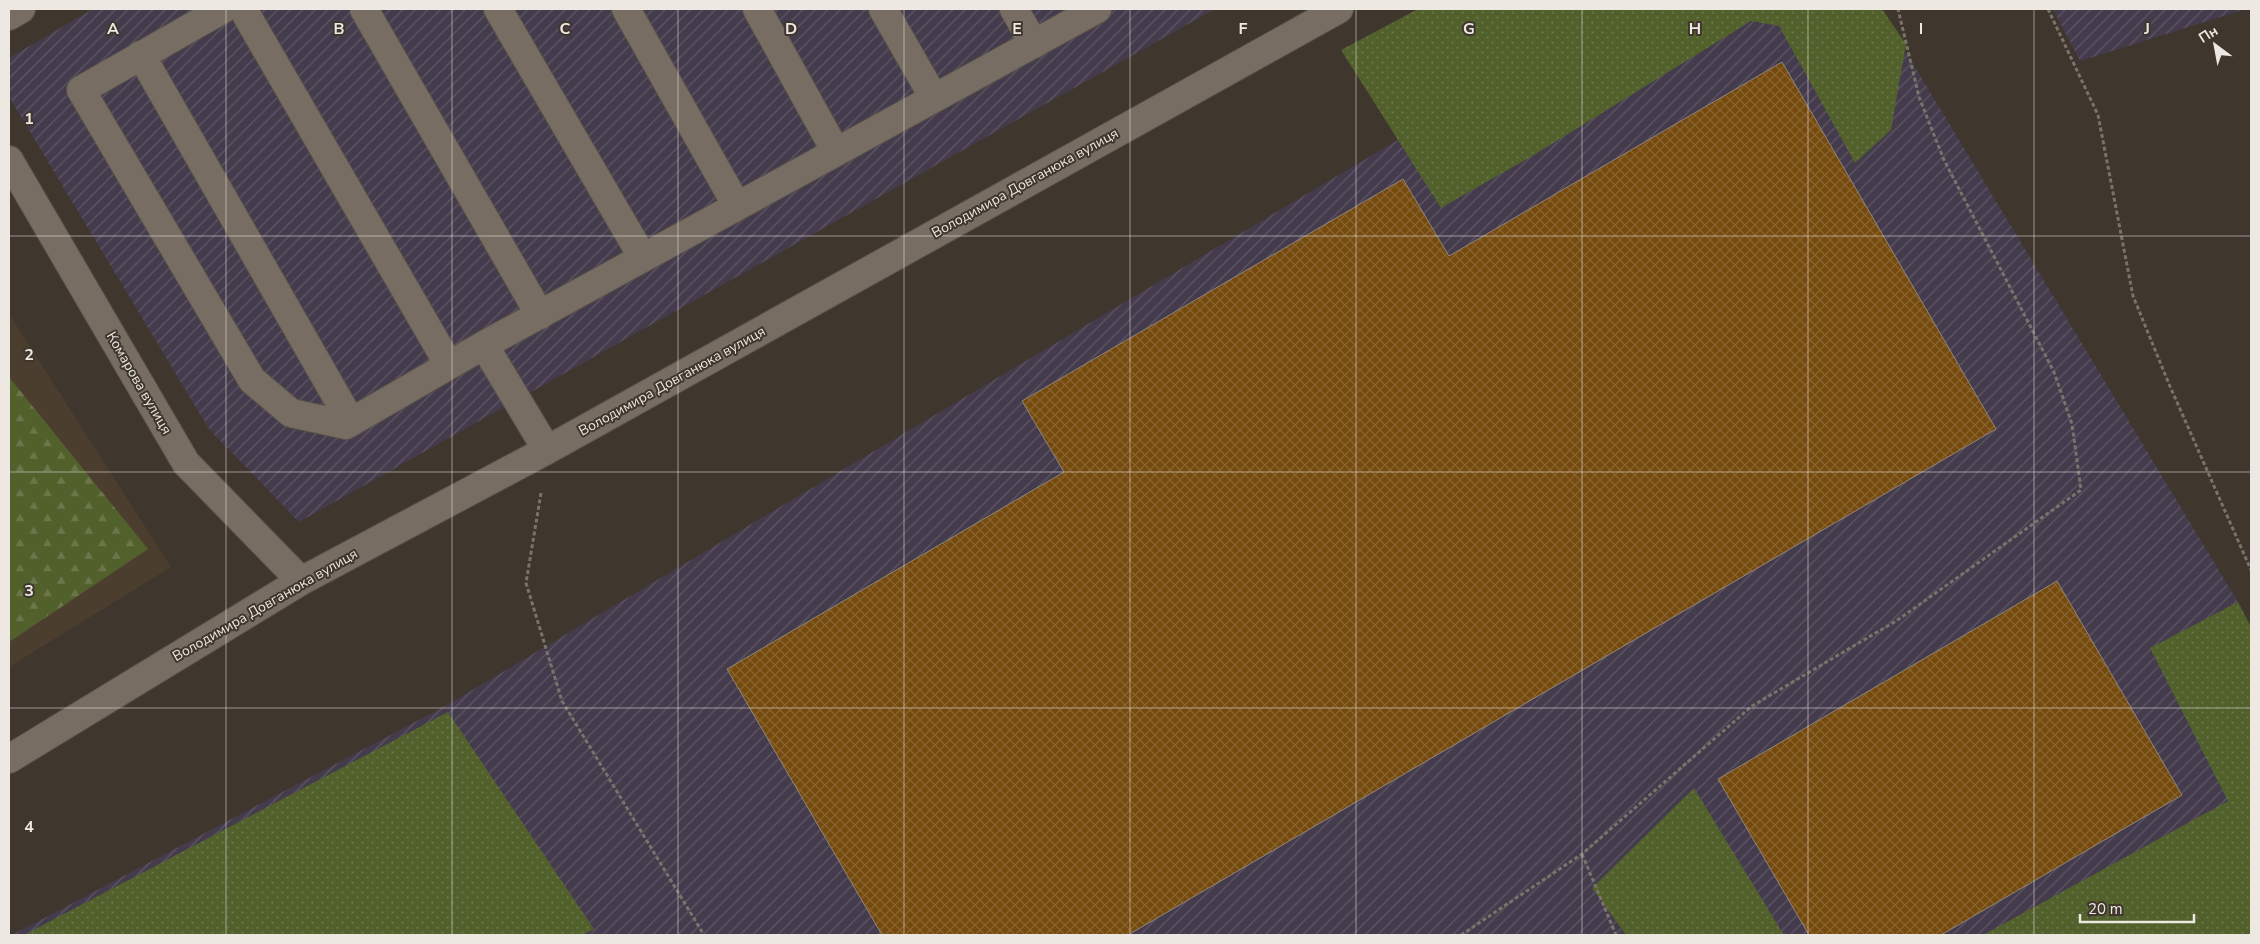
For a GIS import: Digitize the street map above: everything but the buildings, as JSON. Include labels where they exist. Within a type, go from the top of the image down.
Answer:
[{"type":"street","points":[[9,16],[21,9]]},
{"type":"street","points":[[223,9],[81,90],[252,380],[291,413],[346,426],[484,345],[1097,9]]},
{"type":"street","points":[[243,9],[449,365]]},
{"type":"street","points":[[364,9],[540,314]]},
{"type":"street","points":[[498,9],[643,258]]},
{"type":"street","points":[[626,9],[737,206]]},
{"type":"street","points":[[757,9],[836,152]]},
{"type":"street","points":[[884,9],[934,98]]},
{"type":"street","points":[[1014,9],[1034,44]]},
{"type":"street","name":"Володимира Довганюка вулиця","points":[[9,759],[301,581],[547,450],[1338,9]]},
{"type":"street","points":[[141,55],[351,422]]},
{"type":"street","name":"Комарова вулиця","points":[[9,160],[186,463],[301,581]]},
{"type":"street","points":[[484,345],[547,450]]},
{"type":"path","points":[[1461,935],[1582,854],[1752,706],[1896,621],[2081,490],[2072,424],[2054,372],[1944,160],[1920,97],[1898,9]]},
{"type":"path","points":[[2048,9],[2098,115],[2133,296],[2169,384],[2251,570]]},
{"type":"path","points":[[547,450],[526,584],[562,701],[704,935]]},
{"type":"path","points":[[1582,854],[1616,935]]},
{"type":"shaded area","points":[[93,9],[1215,9],[299,522],[209,429],[9,97],[9,58]]},
{"type":"shaded area","points":[[1618,9],[1880,9],[2238,602],[2251,627],[2251,935],[12,935],[447,705]]},
{"type":"shaded area","points":[[2053,9],[2246,9],[2080,61]]},
{"type":"shaded area","points":[[9,314],[171,567],[9,667]]},
{"type":"green space","points":[[1418,9],[1882,9],[1906,44],[1891,130],[1855,163],[1779,26],[1751,21],[1534,155],[1441,208],[1341,50]]},
{"type":"green space","points":[[9,377],[148,549],[9,642]]},
{"type":"green space","points":[[2238,602],[2251,627],[2251,935],[1983,935],[2228,801],[2150,648]]},
{"type":"green space","points":[[448,712],[594,929],[583,935],[24,935]]},
{"type":"green space","points":[[1694,788],[1784,935],[1626,935],[1592,888]]}]
